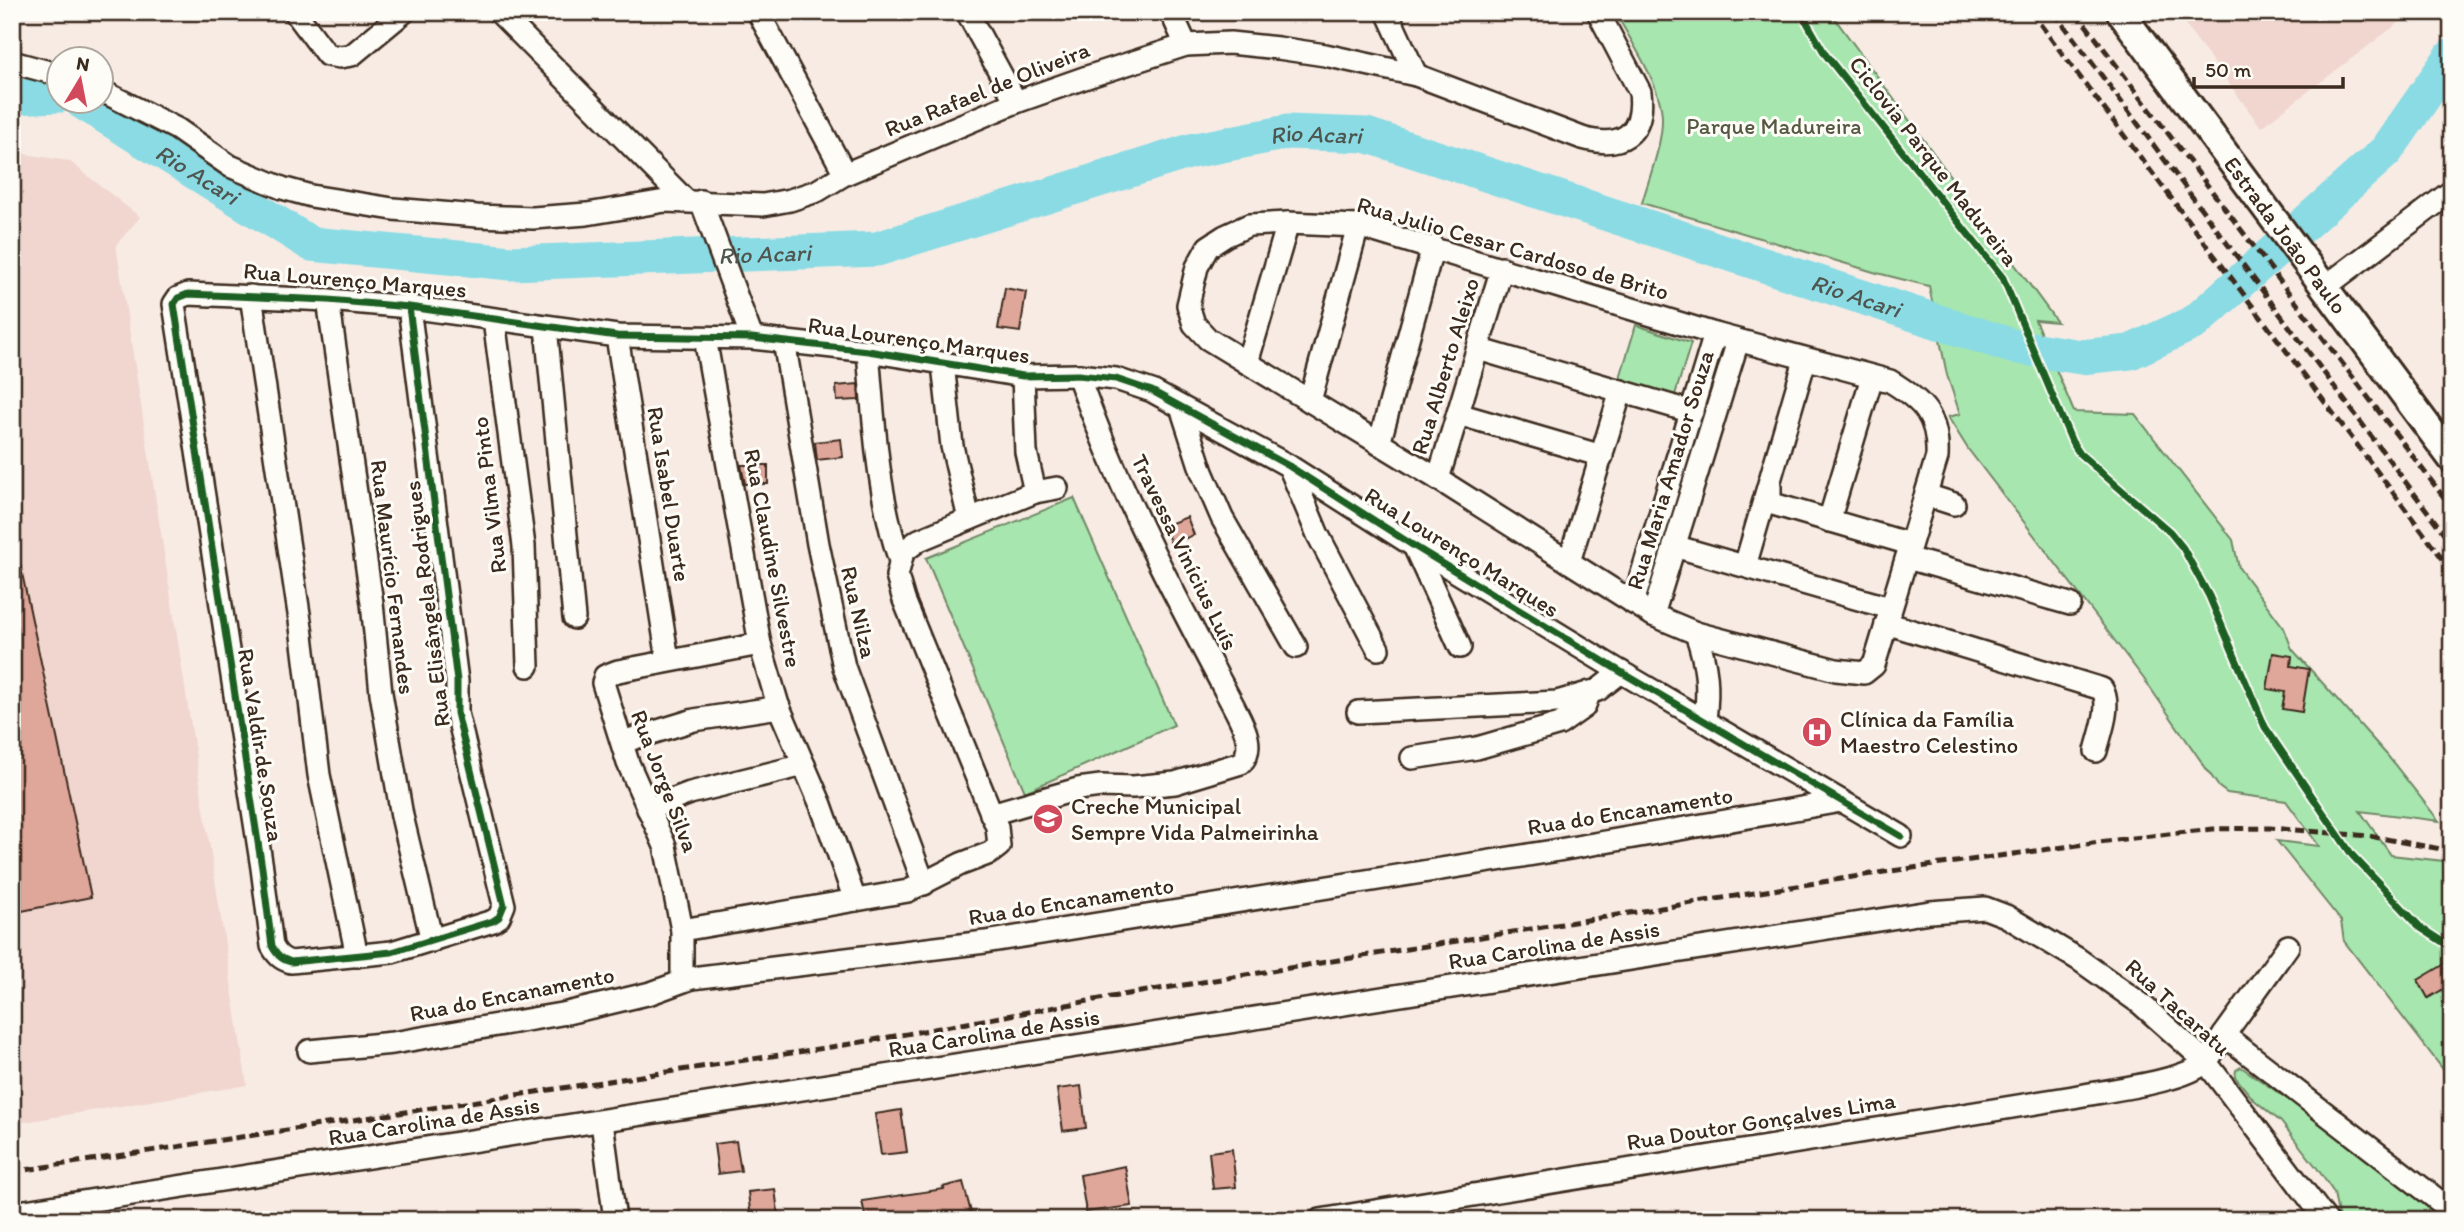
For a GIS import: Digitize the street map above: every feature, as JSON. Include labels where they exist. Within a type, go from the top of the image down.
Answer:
[{"type":"main road","name":"Estrada João Paulo","points":[[2120,12],[2452,459]]},
{"type":"street","points":[[295,12],[327,55],[340,57],[352,55],[404,12]]},
{"type":"street","points":[[499,12],[693,200],[708,223],[752,338]]},
{"type":"street","points":[[758,12],[845,174]]},
{"type":"street","points":[[967,12],[1016,103]]},
{"type":"street","points":[[1171,12],[1186,45]]},
{"type":"street","points":[[1387,12],[1416,75]]},
{"type":"street","name":"Rua Rafael de Oliveira","points":[[116,98],[177,129],[230,166],[255,178],[312,196],[405,210],[533,218],[587,214],[665,201],[693,200],[763,205],[817,191],[845,174],[1016,103],[1097,73],[1186,45],[1230,43],[1278,48],[1325,55],[1416,75],[1598,142],[1620,141],[1632,132],[1642,112],[1640,92],[1598,12]]},
{"type":"street","points":[[12,62],[46,71]]},
{"type":"street","points":[[2319,280],[2452,191]]},
{"type":"street","points":[[1247,363],[1287,223]]},
{"type":"street","name":"Rua Julio Cesar Cardoso de Brito","points":[[1287,223],[1358,226],[1738,341],[1890,381],[1909,393],[1920,403],[1935,425],[1937,457],[1874,665],[1864,673],[1836,670],[1696,633],[1653,615],[1438,479],[1208,339],[1194,324],[1188,306],[1191,284],[1208,247],[1250,225],[1287,223]]},
{"type":"street","points":[[1310,401],[1358,226]]},
{"type":"street","points":[[1379,444],[1433,247]]},
{"type":"street","name":"Rua Alberto Aleixo","points":[[1438,479],[1503,268]]},
{"type":"street","name":"Rua Lourenço Marques","points":[[188,294],[328,300],[409,307],[617,336],[752,338],[868,351],[1023,376],[1078,375],[1116,379],[1152,391],[1289,467],[1621,672],[1901,836]]},
{"type":"street","name":"Rua Valdir de Souza","points":[[188,294],[178,298],[174,304],[225,645],[262,868],[271,946],[276,955],[291,962],[392,952],[493,921],[502,912],[502,893]]},
{"type":"street","points":[[251,296],[301,627],[319,775],[357,956]]},
{"type":"street","name":"Rua Maurício Fernandes","points":[[328,300],[372,603],[381,693],[402,816],[432,941]]},
{"type":"street","name":"Rua Elisângela Rodrigues","points":[[409,307],[457,681],[457,713],[502,893]]},
{"type":"street","name":"Rua Vilma Pinto","points":[[494,320],[524,546],[528,666]]},
{"type":"street","points":[[546,327],[574,618]]},
{"type":"street","name":"Rua Maria Amador Souza","points":[[1633,603],[1715,334]]},
{"type":"street","name":"Rua Isabel Duarte","points":[[617,336],[668,660]]},
{"type":"street","name":"Rua Claudine Silvestre","points":[[705,338],[760,644],[779,707],[855,900]]},
{"type":"street","name":"Rua Nilza","points":[[784,341],[818,544],[841,657],[878,765],[924,884]]},
{"type":"street","name":"Rua Maria Amador Souza","points":[[1653,615],[1738,341]]},
{"type":"street","points":[[1478,349],[1692,412]]},
{"type":"street","points":[[868,351],[877,458],[888,526],[900,561]]},
{"type":"street","points":[[1745,566],[1770,489],[1805,360]]},
{"type":"street","points":[[943,364],[952,446],[969,519]]},
{"type":"street","name":"Travessa Vinícius Luís","points":[[991,814],[1078,789],[1175,783],[1241,763],[1248,750],[1247,738],[1235,709],[1142,532],[1114,471],[1078,375]]},
{"type":"street","points":[[1023,376],[1026,452],[1035,492]]},
{"type":"street","points":[[1829,520],[1872,377]]},
{"type":"street","points":[[1569,562],[1621,391]]},
{"type":"street","points":[[1181,407],[1202,472],[1222,518],[1296,648]]},
{"type":"street","points":[[1458,414],[1601,456]]},
{"type":"street","points":[[1289,467],[1318,535],[1378,649]]},
{"type":"street","points":[[682,930],[908,891],[961,864],[990,853],[999,846],[999,836],[991,814],[904,600],[897,576],[900,561],[908,547],[1035,492],[1057,488]]},
{"type":"street","points":[[1770,489],[1773,504],[1829,520],[1908,551],[2070,604]]},
{"type":"street","points":[[1926,495],[1954,503]]},
{"type":"street","points":[[1414,546],[1460,648]]},
{"type":"street","points":[[1674,546],[1745,566],[2102,689],[2106,695],[2105,707],[2096,751]]},
{"type":"street","points":[[1696,633],[1706,661],[1708,687],[1705,720]]},
{"type":"street","points":[[668,660],[760,644]]},
{"type":"street","name":"Rua Jorge Silva","points":[[668,660],[610,674],[605,676],[603,683],[622,742],[665,846],[682,930],[682,981]]},
{"type":"street","points":[[1359,712],[1557,702],[1598,690],[1621,672]]},
{"type":"street","points":[[1412,758],[1477,748],[1560,724],[1584,708],[1590,692]]},
{"type":"street","points":[[622,742],[694,720],[779,707]]},
{"type":"street","points":[[648,809],[690,793],[804,765]]},
{"type":"street","name":"Rua do Encanamento","points":[[309,1051],[393,1043],[567,1013],[651,993],[682,981],[747,970],[985,942],[1553,851],[1841,801]]},
{"type":"street","name":"Rua Tacaratu","points":[[1985,908],[2007,916],[2118,985],[2206,1062],[2326,1220]]},
{"type":"street","name":"Rua Carolina de Assis","points":[[12,1213],[1930,912],[1985,908]]},
{"type":"street","points":[[2206,1062],[2288,946]]},
{"type":"street","points":[[2224,1035],[2452,1210]]},
{"type":"street","name":"Rua Doutor Gonçalves Lima","points":[[1320,1220],[2073,1097],[2191,1072],[2206,1062]]},
{"type":"street","points":[[602,1122],[615,1220]]},
{"type":"shaded area","points":[[2176,12],[2413,12],[2261,127]]},
{"type":"shaded area","points":[[12,152],[69,161],[140,217],[116,245],[247,1085],[12,1124]]},
{"type":"green space","name":"Parque Madureira","points":[[1615,12],[1830,12],[2057,322],[2035,320],[2074,412],[2135,414],[2233,540],[2239,568],[2284,628],[2292,649],[2387,755],[2439,821],[2360,811],[2391,855],[2452,862],[2452,1081],[2344,941],[2341,921],[2277,841],[2319,846],[2286,801],[2227,793],[2219,787],[2144,679],[1968,449],[1948,417],[1960,414],[1947,375],[1929,286],[1642,203],[1655,160],[1662,117],[1656,91],[1644,63]]},
{"type":"green space","points":[[1636,325],[1691,343],[1674,398],[1619,381]]},
{"type":"green space","points":[[1074,498],[1174,725],[1025,792],[926,558]]},
{"type":"green space","points":[[2241,1067],[2381,1163],[2448,1220],[2342,1220],[2338,1214],[2334,1193],[2317,1168],[2281,1122],[2253,1099],[2235,1077],[2236,1070]]},
{"type":"building","points":[[1005,288],[1026,292],[1020,332],[998,329]]},
{"type":"building","points":[[858,384],[859,400],[837,401],[836,386]]},
{"type":"building","points":[[841,439],[843,457],[817,460],[815,442]]},
{"type":"building","points":[[741,465],[768,465],[768,484],[745,484]]},
{"type":"building","points":[[1187,517],[1194,535],[1171,544],[1164,526]]},
{"type":"building","points":[[19,559],[91,897],[12,913],[12,560]]},
{"type":"building","points":[[2273,653],[2292,656],[2291,666],[2309,669],[2302,712],[2282,709],[2285,692],[2267,689]]},
{"type":"building","points":[[2445,964],[2452,975],[2452,984],[2428,998],[2418,980]]},
{"type":"building","points":[[1081,1086],[1086,1128],[1063,1131],[1057,1089]]},
{"type":"building","points":[[901,1110],[907,1152],[881,1155],[875,1114]]},
{"type":"building","points":[[736,1141],[741,1171],[718,1174],[714,1144]]},
{"type":"building","points":[[1232,1149],[1236,1187],[1213,1189],[1209,1152]]},
{"type":"building","points":[[1125,1166],[1132,1206],[1086,1212],[1080,1175]]},
{"type":"building","points":[[963,1182],[973,1220],[866,1220],[862,1201],[944,1189],[943,1187]]},
{"type":"building","points":[[775,1189],[779,1220],[751,1220],[748,1192]]},
{"type":"waterway","name":"Rio Acari","points":[[105,116],[311,244],[511,263],[877,249],[1191,151],[1288,132],[1366,135],[2012,346],[2081,357],[2130,352],[2195,322],[2386,151],[2452,56]]},
{"type":"waterway","name":"Rio Acari","points":[[12,97],[46,96]]},
{"type":"railway","points":[[2031,12],[2452,571]]},
{"type":"railway","points":[[2054,12],[2452,544]]},
{"type":"railway","points":[[2076,12],[2452,508]]},
{"type":"railway","points":[[12,1172],[851,1044],[1122,995],[1884,872],[2107,841],[2213,829],[2270,828],[2369,836],[2452,851]]},
{"type":"cycle path","name":"Ciclovia Parque Madureira","points":[[1801,12],[1825,54],[2003,278],[2072,442],[2080,454],[2170,532],[2183,548],[2209,596],[2265,727],[2352,855],[2421,928],[2452,948]]},
{"type":"cycle path","points":[[409,307],[457,681],[457,713],[504,905],[499,917],[493,921],[392,952],[288,961],[272,946],[174,304],[178,298],[188,294],[328,300],[409,307],[617,336],[752,338],[868,351],[1023,376],[1078,375],[1116,379],[1152,391],[1289,466],[1621,672],[1901,836]]},
{"type":"place","name":"Clínica da Família Maestro Celestino","points":[[1817,732]]},
{"type":"place","name":"Creche Municipal Sempre Vida Palmeirinha","points":[[1048,819]]}]
